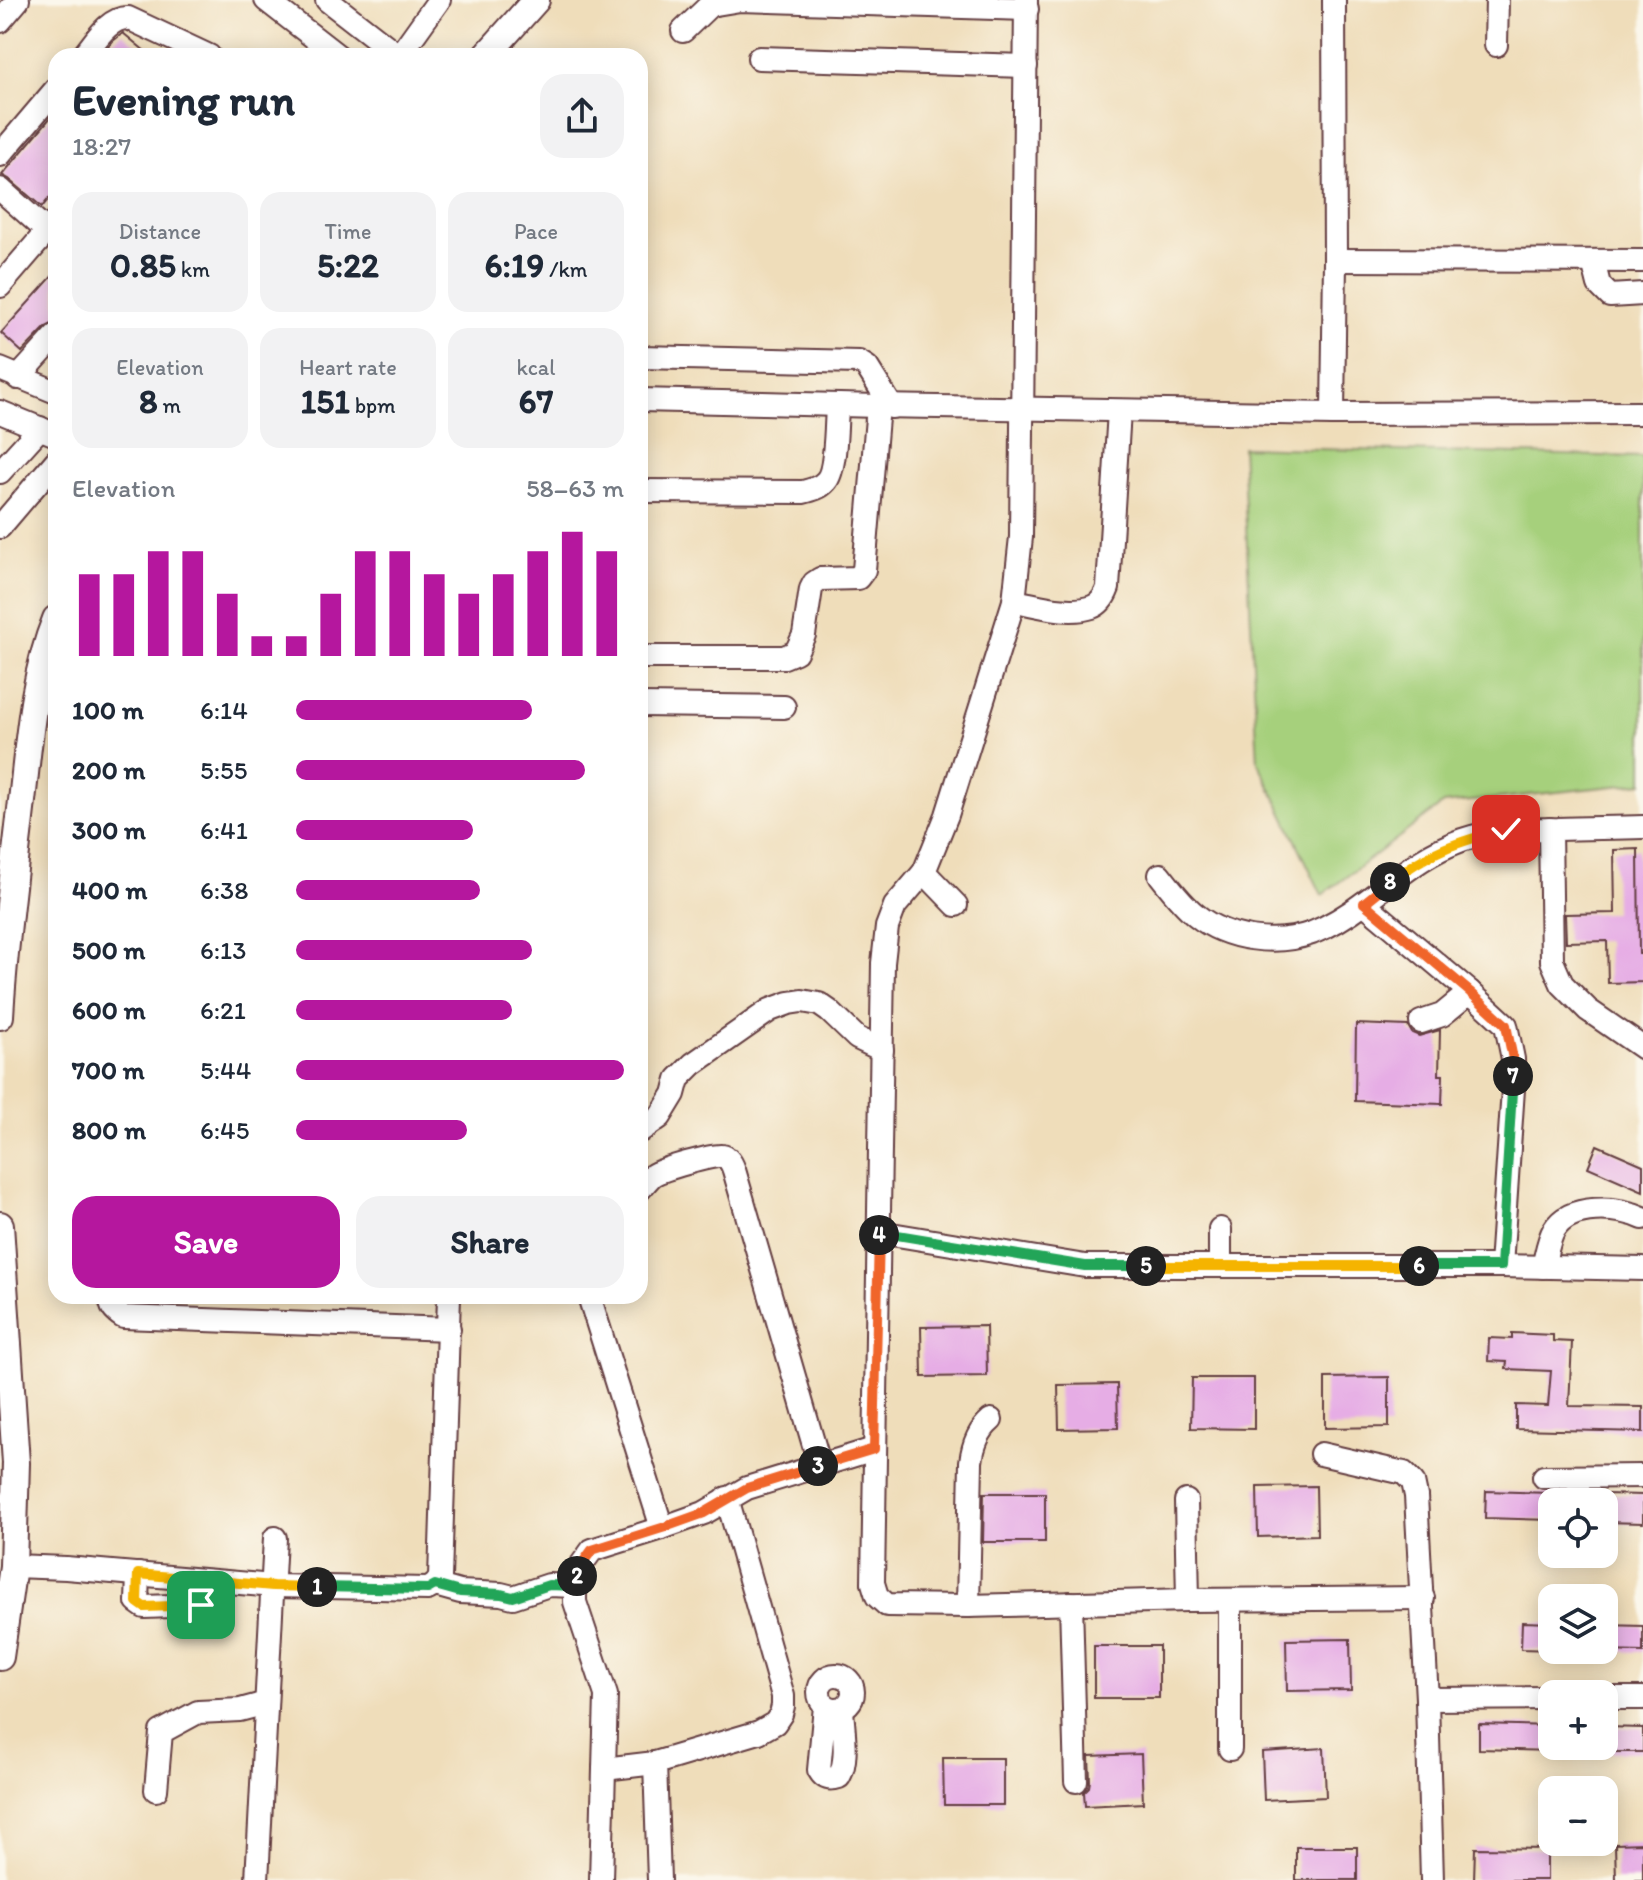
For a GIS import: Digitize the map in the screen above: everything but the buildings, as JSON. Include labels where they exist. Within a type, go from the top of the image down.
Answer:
[{"type":"main road","points":[[493,48],[536,0]]},
{"type":"main road","points":[[0,1016],[3,959],[33,706],[48,644]]},
{"type":"main road","points":[[0,1225],[13,1566],[0,1657]]},
{"type":"street","points":[[0,21],[18,0]]},
{"type":"street","points":[[266,0],[328,48]]},
{"type":"street","points":[[327,0],[389,48]]},
{"type":"street","points":[[405,48],[439,0]]},
{"type":"street","points":[[683,31],[710,5],[740,0],[1026,4],[1021,537],[1014,601],[947,815],[924,872],[895,906],[887,927],[883,963],[874,1449],[873,1583],[877,1596],[887,1605],[968,1606],[1423,1598]]},
{"type":"street","points":[[1333,414],[1334,0]]},
{"type":"street","points":[[1496,45],[1497,0]]},
{"type":"street","points":[[90,48],[119,17],[128,18],[190,48]]},
{"type":"street","points":[[759,58],[1026,66]]},
{"type":"street","points":[[0,155],[48,98]]},
{"type":"street","points":[[0,189],[48,223]]},
{"type":"street","points":[[0,286],[48,231]]},
{"type":"street","points":[[1335,260],[1643,261]]},
{"type":"street","points":[[1593,261],[1599,285],[1610,296],[1643,294]]},
{"type":"street","points":[[48,342],[9,373],[48,389]]},
{"type":"street","points":[[648,357],[859,362],[867,367],[885,406],[864,570],[858,578],[820,579],[814,583],[804,635],[796,652],[784,657],[648,657]]},
{"type":"street","points":[[648,400],[1333,414],[1643,413]]},
{"type":"street","points":[[648,491],[803,492],[818,488],[828,479],[832,469],[837,405]]},
{"type":"street","points":[[1014,601],[1067,610],[1093,607],[1104,599],[1108,588],[1119,411]]},
{"type":"street","points":[[0,412],[48,431],[0,472]]},
{"type":"street","points":[[0,527],[48,470]]},
{"type":"street","points":[[648,705],[784,707]]},
{"type":"street","points":[[1160,875],[1198,917],[1230,935],[1274,940],[1311,933],[1364,903],[1429,855],[1463,840],[1506,829],[1643,827]]},
{"type":"street","points":[[1550,829],[1552,961],[1562,984],[1588,1010],[1643,1048]]},
{"type":"street","points":[[924,872],[956,905]]},
{"type":"street","points":[[1364,903],[1506,1025],[1513,1059],[1513,1089],[1501,1266]]},
{"type":"street","points":[[1421,1022],[1442,1015],[1470,992]]},
{"type":"street","points":[[648,1125],[660,1117],[674,1094],[678,1079],[693,1064],[770,1010],[789,1003],[802,1001],[819,1004],[857,1038],[882,1050]]},
{"type":"street","points":[[648,1181],[666,1170],[711,1157],[722,1156],[729,1160],[739,1185],[820,1466]]},
{"type":"street","points":[[1543,1267],[1553,1231],[1564,1219],[1582,1211],[1599,1210],[1643,1218]]},
{"type":"street","points":[[1220,1229],[1220,1266]]},
{"type":"street","points":[[879,1232],[1085,1266],[1643,1269]]},
{"type":"street","points":[[112,1304],[114,1311],[123,1317],[449,1329]]},
{"type":"street","points":[[13,1566],[273,1586],[428,1589],[435,1585],[440,1578],[449,1304]]},
{"type":"street","points":[[592,1304],[662,1528]]},
{"type":"street","points":[[968,1606],[971,1462],[973,1446],[991,1420]]},
{"type":"street","points":[[601,1880],[606,1695],[575,1602],[579,1568],[592,1550],[704,1513],[747,1488],[874,1449]]},
{"type":"street","points":[[1321,1454],[1404,1473],[1413,1482],[1423,1598],[1432,1880]]},
{"type":"street","points":[[1544,1477],[1643,1476]]},
{"type":"street","points":[[604,1769],[655,1763],[759,1732],[775,1723],[781,1714],[783,1696],[727,1498]]},
{"type":"street","points":[[1186,1501],[1188,1600]]},
{"type":"street","points":[[257,1880],[275,1538]]},
{"type":"street","points":[[138,1574],[137,1602],[144,1607],[201,1605]]},
{"type":"street","points":[[435,1585],[460,1592],[513,1597],[549,1585],[575,1586]]},
{"type":"street","points":[[1230,1600],[1230,1749]]},
{"type":"street","points":[[1071,1603],[1076,1781]]},
{"type":"street","points":[[783,1696],[828,1703]]},
{"type":"street","points":[[1427,1699],[1538,1698]]},
{"type":"street","points":[[1618,1698],[1643,1698]]},
{"type":"street","points":[[156,1790],[161,1732],[198,1712],[240,1710],[266,1703]]},
{"type":"street","points":[[655,1763],[659,1880]]},
{"type":"green space","points":[[1242,447],[1643,457],[1643,783],[1443,804],[1322,895],[1258,762]]},
{"type":"route","points":[[201,1605],[144,1607],[137,1602],[138,1574],[273,1586],[428,1589],[435,1585],[460,1592],[519,1596],[549,1585],[575,1586],[579,1568],[592,1550],[704,1513],[747,1488],[874,1449],[879,1232],[1085,1266],[1501,1266],[1513,1089],[1513,1059],[1506,1025],[1364,903],[1429,855],[1463,840],[1506,829]]}]
